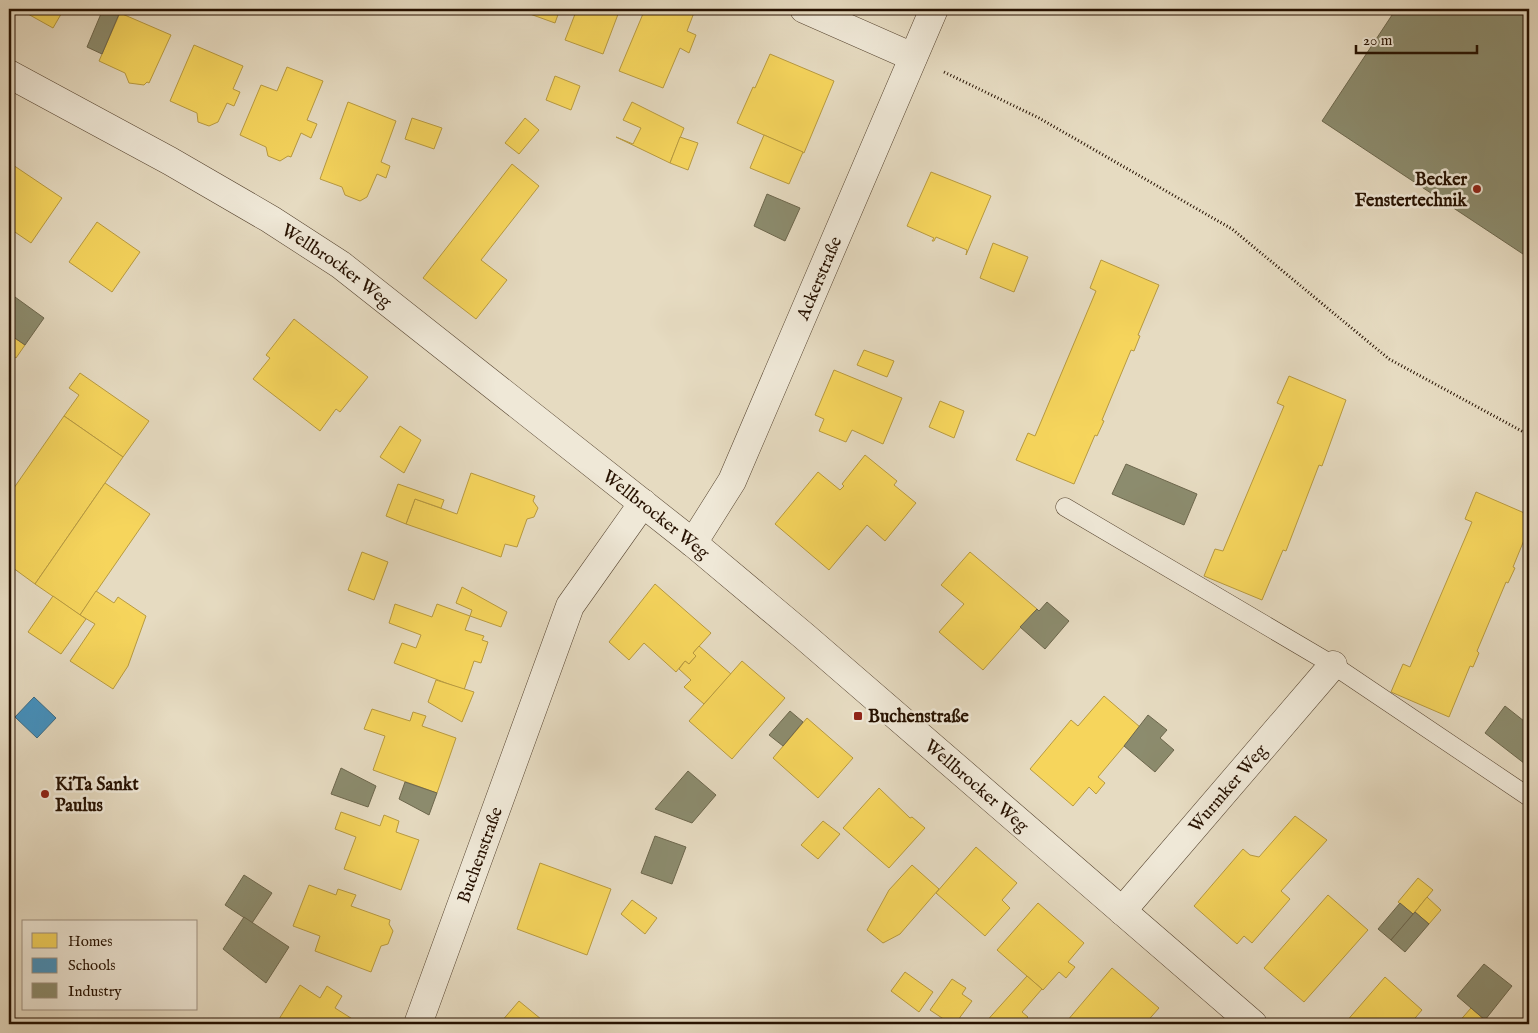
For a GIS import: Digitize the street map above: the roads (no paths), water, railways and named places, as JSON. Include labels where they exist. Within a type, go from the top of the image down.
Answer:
[{"type":"street","points":[[804,9],[913,57]]},
{"type":"street","name":"Ackerstraße","points":[[693,543],[732,481],[934,9]]},
{"type":"street","name":"Wellbrocker Weg","points":[[9,74],[170,161],[270,219],[341,265],[693,543],[804,636],[1252,1024]]},
{"type":"street","name":"Buchenstraße","points":[[418,1024],[570,606],[643,503]]},
{"type":"street","name":"Wurmker Weg","points":[[1122,911],[1333,665]]},
{"type":"lane","points":[[1065,507],[1333,665],[1529,797]]},
{"type":"place","name":"Becker Fenstertechnik","points":[[1477,189]]},
{"type":"place","name":"Buchenstraße","points":[[858,716]]},
{"type":"place","name":"KiTa Sankt Paulus","points":[[45,794]]}]
